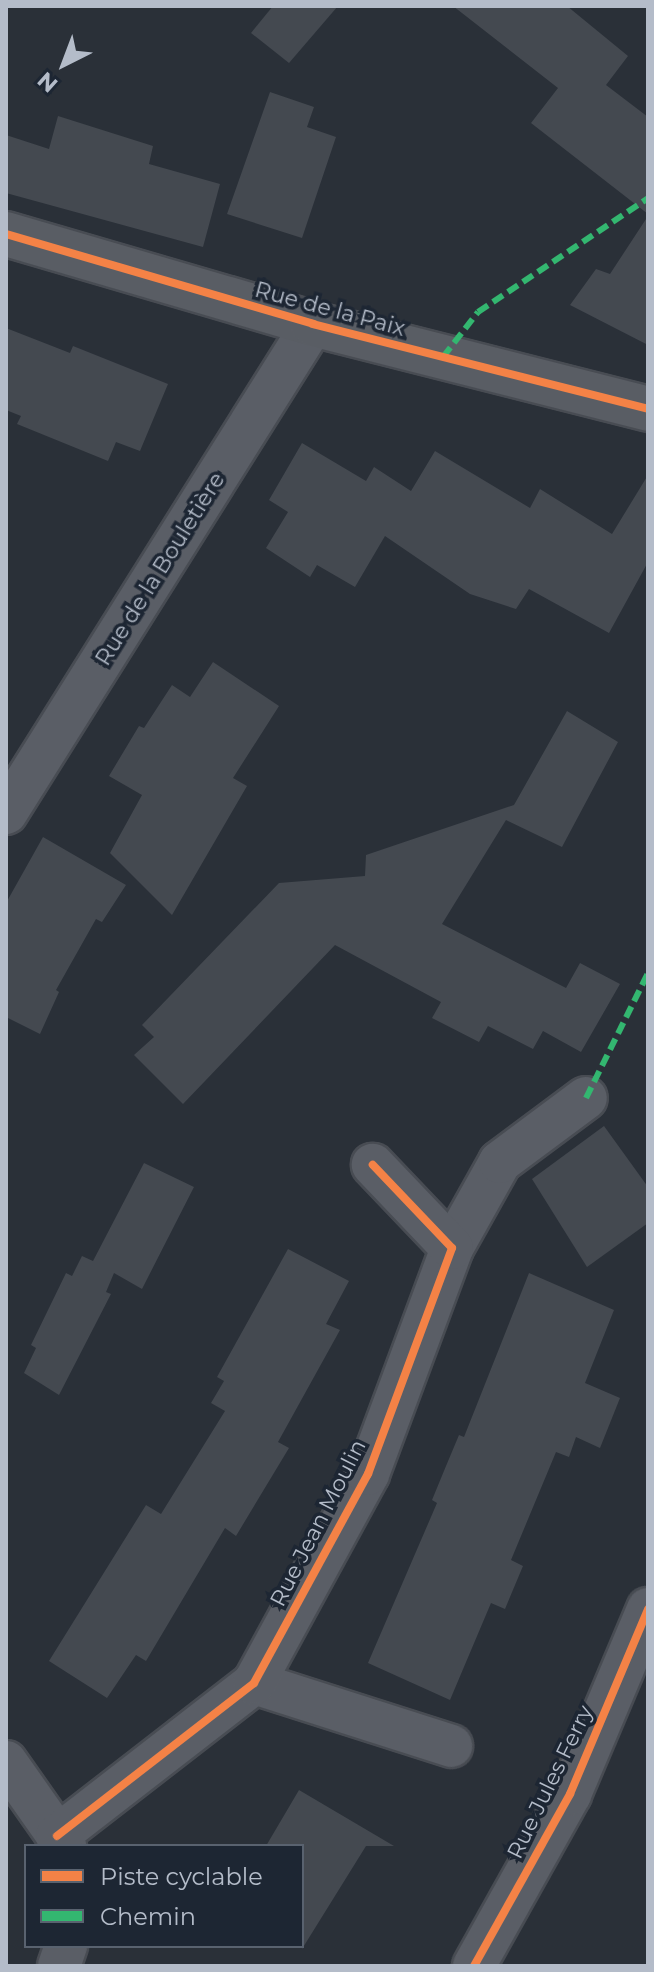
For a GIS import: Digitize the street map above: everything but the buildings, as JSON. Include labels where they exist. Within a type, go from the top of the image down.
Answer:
[{"type":"street","name":"Rue de la Paix","points":[[6,234],[313,324],[648,409]]},
{"type":"street","name":"Rue de la Bouletière","points":[[6,813],[313,324]]},
{"type":"street","name":"Rue Jean Moulin","points":[[61,1841],[254,1683],[368,1474],[452,1248],[500,1162],[586,1098]]},
{"type":"street","points":[[373,1165],[452,1248]]},
{"type":"street","name":"Rue Jules Ferry","points":[[474,1966],[570,1794],[648,1609]]},
{"type":"street","points":[[254,1683],[451,1746]]},
{"type":"street","points":[[12,1782],[61,1841]]},
{"type":"marked path","points":[[443,357],[478,312],[648,198]]},
{"type":"marked path","points":[[586,1098],[648,973]]},
{"type":"cycle path","points":[[6,234],[313,324],[648,409]]},
{"type":"cycle path","points":[[57,1836],[254,1683],[368,1474],[452,1248],[373,1165]]},
{"type":"cycle path","points":[[474,1966],[570,1794],[648,1609]]}]
